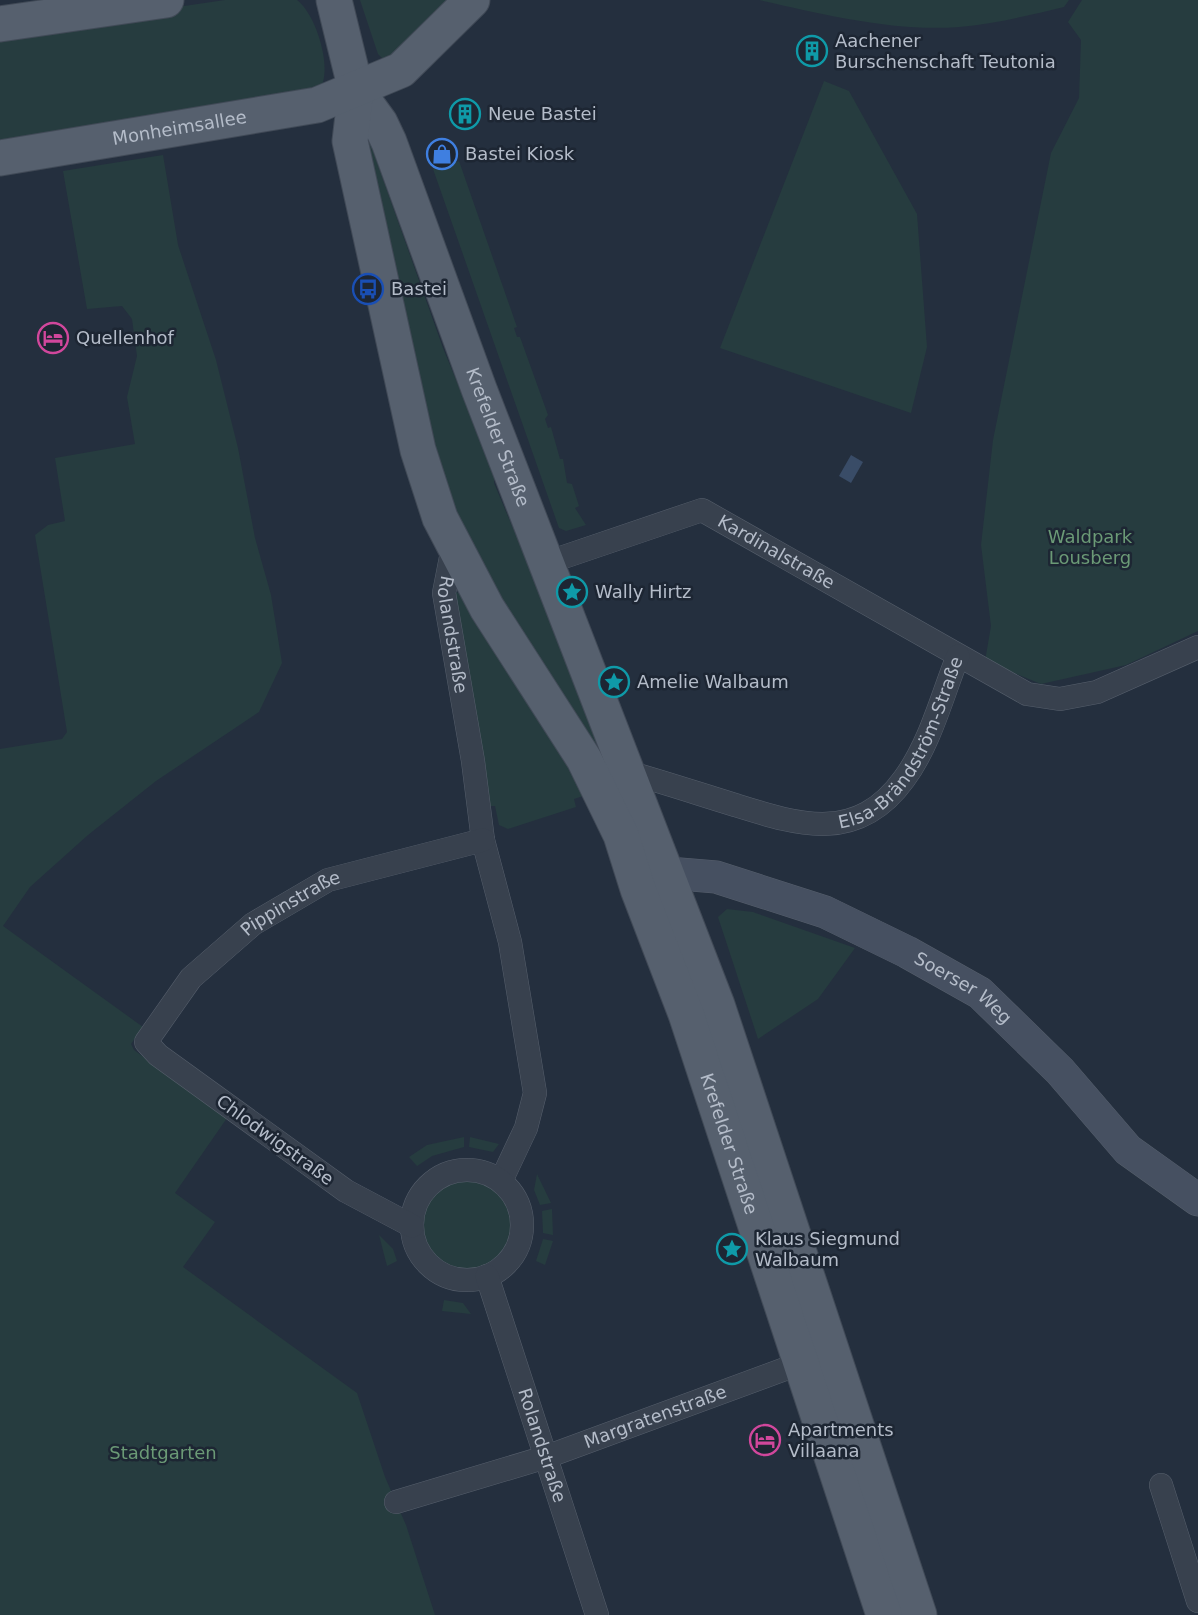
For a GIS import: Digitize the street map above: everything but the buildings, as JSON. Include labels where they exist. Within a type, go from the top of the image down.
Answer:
[{"type":"main road","points":[[0,24],[166,0]]},
{"type":"main road","name":"Krefelder Straße","points":[[334,0],[356,90],[380,123],[388,142],[546,563],[668,873],[750,1101],[884,1615]]},
{"type":"main road","name":"Monheimsallee","points":[[0,158],[317,105],[401,70],[472,0]]},
{"type":"main road","points":[[356,90],[350,141],[418,450],[440,518],[453,547]]},
{"type":"main road","name":"Krefelder Straße","points":[[453,547],[487,608],[584,759],[621,835],[638,889],[817,1358],[919,1615]]},
{"type":"street","name":"Kardinalstraße","points":[[546,563],[702,510],[958,656]]},
{"type":"street","name":"Rolandstraße","points":[[453,547],[444,593],[473,761],[483,840],[510,942],[535,1093],[526,1128],[501,1181]]},
{"type":"street","name":"Elsa-Brändström-Straße","points":[[627,772],[791,822],[824,826],[845,822],[865,814],[887,799],[904,779],[916,760],[958,656],[1027,694],[1060,699],[1097,692],[1198,648]]},
{"type":"street","name":"Krefelder Straße","points":[[621,835],[668,873]]},
{"type":"street","name":"Pippinstraße","points":[[146,1042],[191,978],[253,924],[328,880],[483,840]]},
{"type":"street","name":"Soerser Weg","points":[[668,873],[716,877],[825,912],[907,952],[979,993],[1059,1071],[1128,1150],[1198,1200]]},
{"type":"street","name":"Chlodwigstraße","points":[[146,1042],[158,1055],[345,1191],[412,1226]]},
{"type":"street","points":[[477,1171],[501,1181],[517,1200],[523,1224],[520,1241],[513,1256],[502,1268],[488,1276],[465,1280],[443,1275],[421,1255],[412,1226],[414,1208],[422,1192],[435,1180],[450,1172],[477,1171]]},
{"type":"street","name":"Rolandstraße","points":[[488,1276],[597,1615]]},
{"type":"street","name":"Margratenstraße","points":[[396,1502],[546,1457],[817,1358]]},
{"type":"street","points":[[1161,1485],[1198,1601]]},
{"type":"green space","points":[[225,0],[297,0],[311,17],[321,43],[325,70],[319,90],[0,140],[0,33]]},
{"type":"green space","points":[[360,0],[460,0],[420,42],[384,60],[378,54]]},
{"type":"green space","points":[[759,0],[1069,0],[1064,7],[1012,19],[972,26],[934,28],[858,21]]},
{"type":"green space","name":"Waldpark Lousberg","points":[[1082,0],[1198,0],[1198,631],[1126,665],[1041,684],[985,661],[991,626],[981,545],[993,440],[1051,153],[1079,98],[1081,40],[1068,22]]},
{"type":"green space","points":[[824,81],[849,91],[917,214],[927,347],[911,413],[720,348]]},
{"type":"green space","points":[[367,134],[443,348],[494,472],[494,483],[645,842],[492,588],[440,479],[360,136]]},
{"type":"green space","name":"Stadtgarten","points":[[163,155],[178,245],[216,360],[238,448],[255,538],[271,595],[282,663],[259,712],[156,781],[88,835],[30,887],[3,926],[143,1027],[131,1044],[134,1050],[227,1118],[175,1193],[215,1222],[183,1267],[357,1393],[385,1477],[406,1525],[435,1615],[0,1615],[0,749],[62,739],[67,732],[35,535],[48,525],[65,521],[55,458],[135,444],[127,397],[137,356],[132,319],[122,306],[87,309],[63,171]]},
{"type":"green space","points":[[459,161],[517,327],[514,328],[517,337],[520,337],[548,415],[545,419],[548,428],[551,427],[560,459],[563,459],[567,483],[572,484],[579,506],[575,508],[586,525],[566,531],[559,528],[433,169]]},
{"type":"green space","points":[[455,592],[459,593],[586,795],[574,799],[576,807],[508,829],[499,825],[495,806],[487,806]]},
{"type":"green space","points":[[727,909],[753,912],[855,948],[818,999],[758,1039],[718,917]]},
{"type":"green space","points":[[464,1137],[464,1147],[432,1156],[417,1166],[409,1157],[427,1145]]},
{"type":"green space","points":[[470,1137],[499,1144],[493,1152],[469,1147]]},
{"type":"green space","points":[[537,1174],[551,1203],[540,1205],[534,1190]]},
{"type":"green space","points":[[468,1178],[486,1182],[501,1192],[511,1207],[515,1225],[511,1243],[501,1258],[486,1268],[468,1272],[450,1268],[435,1258],[425,1243],[421,1225],[425,1207],[435,1192],[450,1182]]},
{"type":"green space","points":[[552,1209],[553,1235],[543,1233],[542,1211]]},
{"type":"green space","points":[[379,1235],[393,1249],[397,1261],[387,1266]]},
{"type":"green space","points":[[543,1239],[553,1241],[545,1265],[536,1261]]},
{"type":"green space","points":[[444,1300],[463,1303],[471,1314],[442,1311]]},
{"type":"water","points":[[851,455],[863,462],[851,483],[839,476]]},
{"type":"place","name":"Aachener Burschenschaft Teutonia","points":[[812,51]]},
{"type":"place","name":"Neue Bastei","points":[[465,114]]},
{"type":"place","name":"Bastei Kiosk","points":[[442,154]]},
{"type":"place","name":"Bastei","points":[[368,289]]},
{"type":"place","name":"Quellenhof","points":[[53,338]]},
{"type":"place","name":"Wally Hirtz","points":[[572,592]]},
{"type":"place","name":"Amelie Walbaum","points":[[614,682]]},
{"type":"place","name":"Klaus Siegmund Walbaum","points":[[732,1249]]},
{"type":"place","name":"Apartments Villaana","points":[[765,1440]]}]
